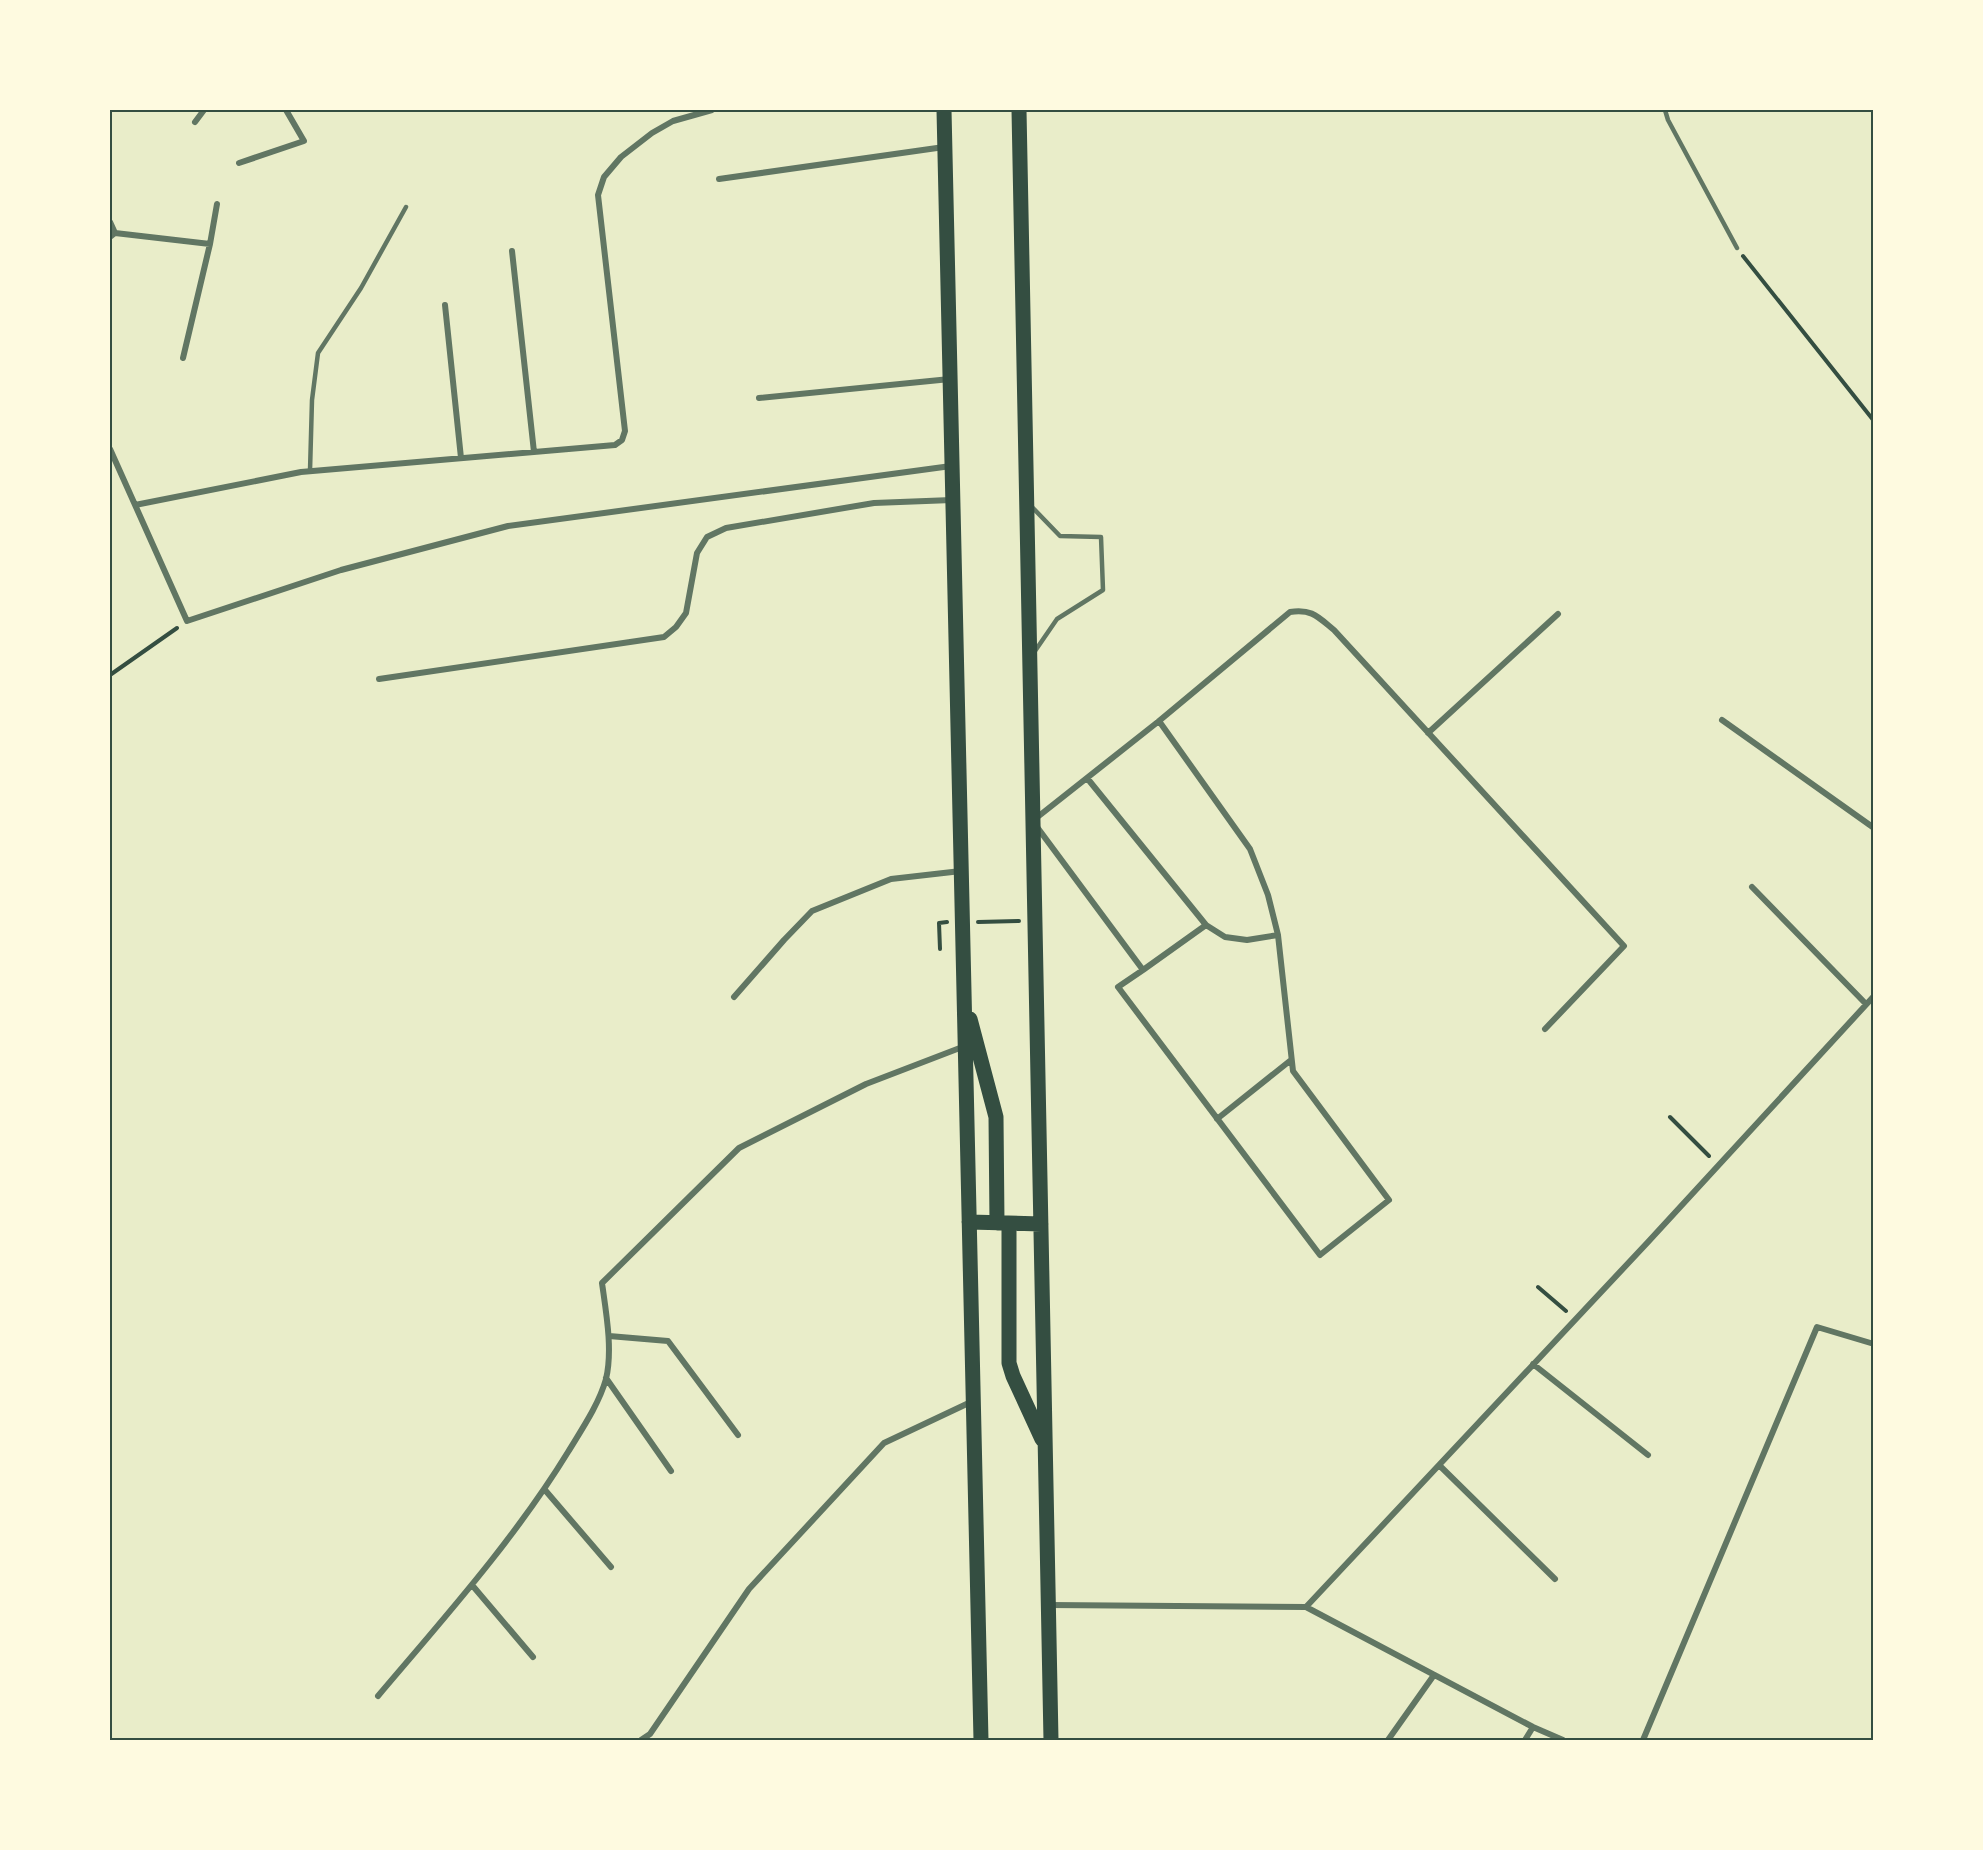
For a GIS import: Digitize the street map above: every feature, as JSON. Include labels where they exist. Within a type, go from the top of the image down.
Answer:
[{"type":"highway","points":[[944,110],[981,1740]]},
{"type":"highway","points":[[1019,110],[1051,1740]]},
{"type":"highway","points":[[964,998],[996,1116],[1009,1363],[1045,1446]]},
{"type":"highway","points":[[969,1222],[1041,1224]]},
{"type":"street","points":[[195,122],[204,110]]},
{"type":"street","points":[[239,163],[304,141],[286,110]]},
{"type":"street","points":[[135,505],[310,471],[615,445],[622,440],[626,431],[598,195],[604,177],[621,158],[652,133],[673,121],[712,110]]},
{"type":"street","points":[[719,179],[945,147]]},
{"type":"street","points":[[183,358],[217,204]]},
{"type":"street","points":[[110,222],[112,235],[210,244]]},
{"type":"street","points":[[512,250],[534,452]]},
{"type":"street","points":[[445,305],[461,458]]},
{"type":"street","points":[[759,398],[950,379]]},
{"type":"street","points":[[110,449],[187,621],[342,570],[508,526],[952,466]]},
{"type":"street","points":[[379,679],[664,637],[686,614],[697,553],[707,537],[726,528],[874,503],[953,500]]},
{"type":"street","points":[[1143,970],[1033,821],[1159,721],[1290,612],[1303,611],[1316,614],[1334,630],[1624,946],[1545,1029]]},
{"type":"street","points":[[1428,733],[1558,614]]},
{"type":"street","points":[[1722,720],[1874,828]]},
{"type":"street","points":[[1159,721],[1250,849],[1268,895],[1278,935],[1293,1071],[1389,1200],[1320,1255],[1118,987],[1206,925]]},
{"type":"street","points":[[1087,778],[1206,925],[1225,938],[1247,940],[1278,935]]},
{"type":"street","points":[[734,997],[812,911],[891,879],[961,871]]},
{"type":"street","points":[[1752,887],[1866,1004]]},
{"type":"street","points":[[1306,1606],[1576,1319],[1874,996]]},
{"type":"street","points":[[378,1696],[472,1585],[545,1490],[588,1419],[606,1378],[609,1336],[602,1283],[740,1148],[866,1084],[965,1046]]},
{"type":"street","points":[[1217,1119],[1291,1060]]},
{"type":"street","points":[[1643,1740],[1817,1327],[1874,1344]]},
{"type":"street","points":[[609,1336],[668,1341],[738,1435]]},
{"type":"street","points":[[1533,1364],[1648,1455]]},
{"type":"street","points":[[606,1378],[671,1471]]},
{"type":"street","points":[[641,1740],[650,1734],[749,1589],[884,1443],[973,1401]]},
{"type":"street","points":[[1438,1465],[1555,1579]]},
{"type":"street","points":[[545,1490],[611,1567]]},
{"type":"street","points":[[472,1585],[533,1657]]},
{"type":"street","points":[[1048,1605],[1306,1606],[1533,1727],[1563,1740]]},
{"type":"street","points":[[1388,1740],[1434,1675]]},
{"type":"street","points":[[1525,1740],[1533,1727]]},
{"type":"lane","points":[[1665,110],[1668,120],[1737,248]]},
{"type":"lane","points":[[310,471],[312,400],[318,353],[362,288],[406,207]]},
{"type":"lane","points":[[1026,502],[1060,536],[1101,537],[1103,590],[1057,619],[1029,658]]},
{"type":"path","points":[[1737,248],[1874,421]]},
{"type":"path","points":[[110,675],[187,621]]},
{"type":"path","points":[[974,922],[1030,921]]},
{"type":"path","points":[[940,949],[939,922],[951,922]]},
{"type":"path","points":[[1670,1117],[1718,1165]]},
{"type":"path","points":[[1538,1287],[1576,1319]]}]
